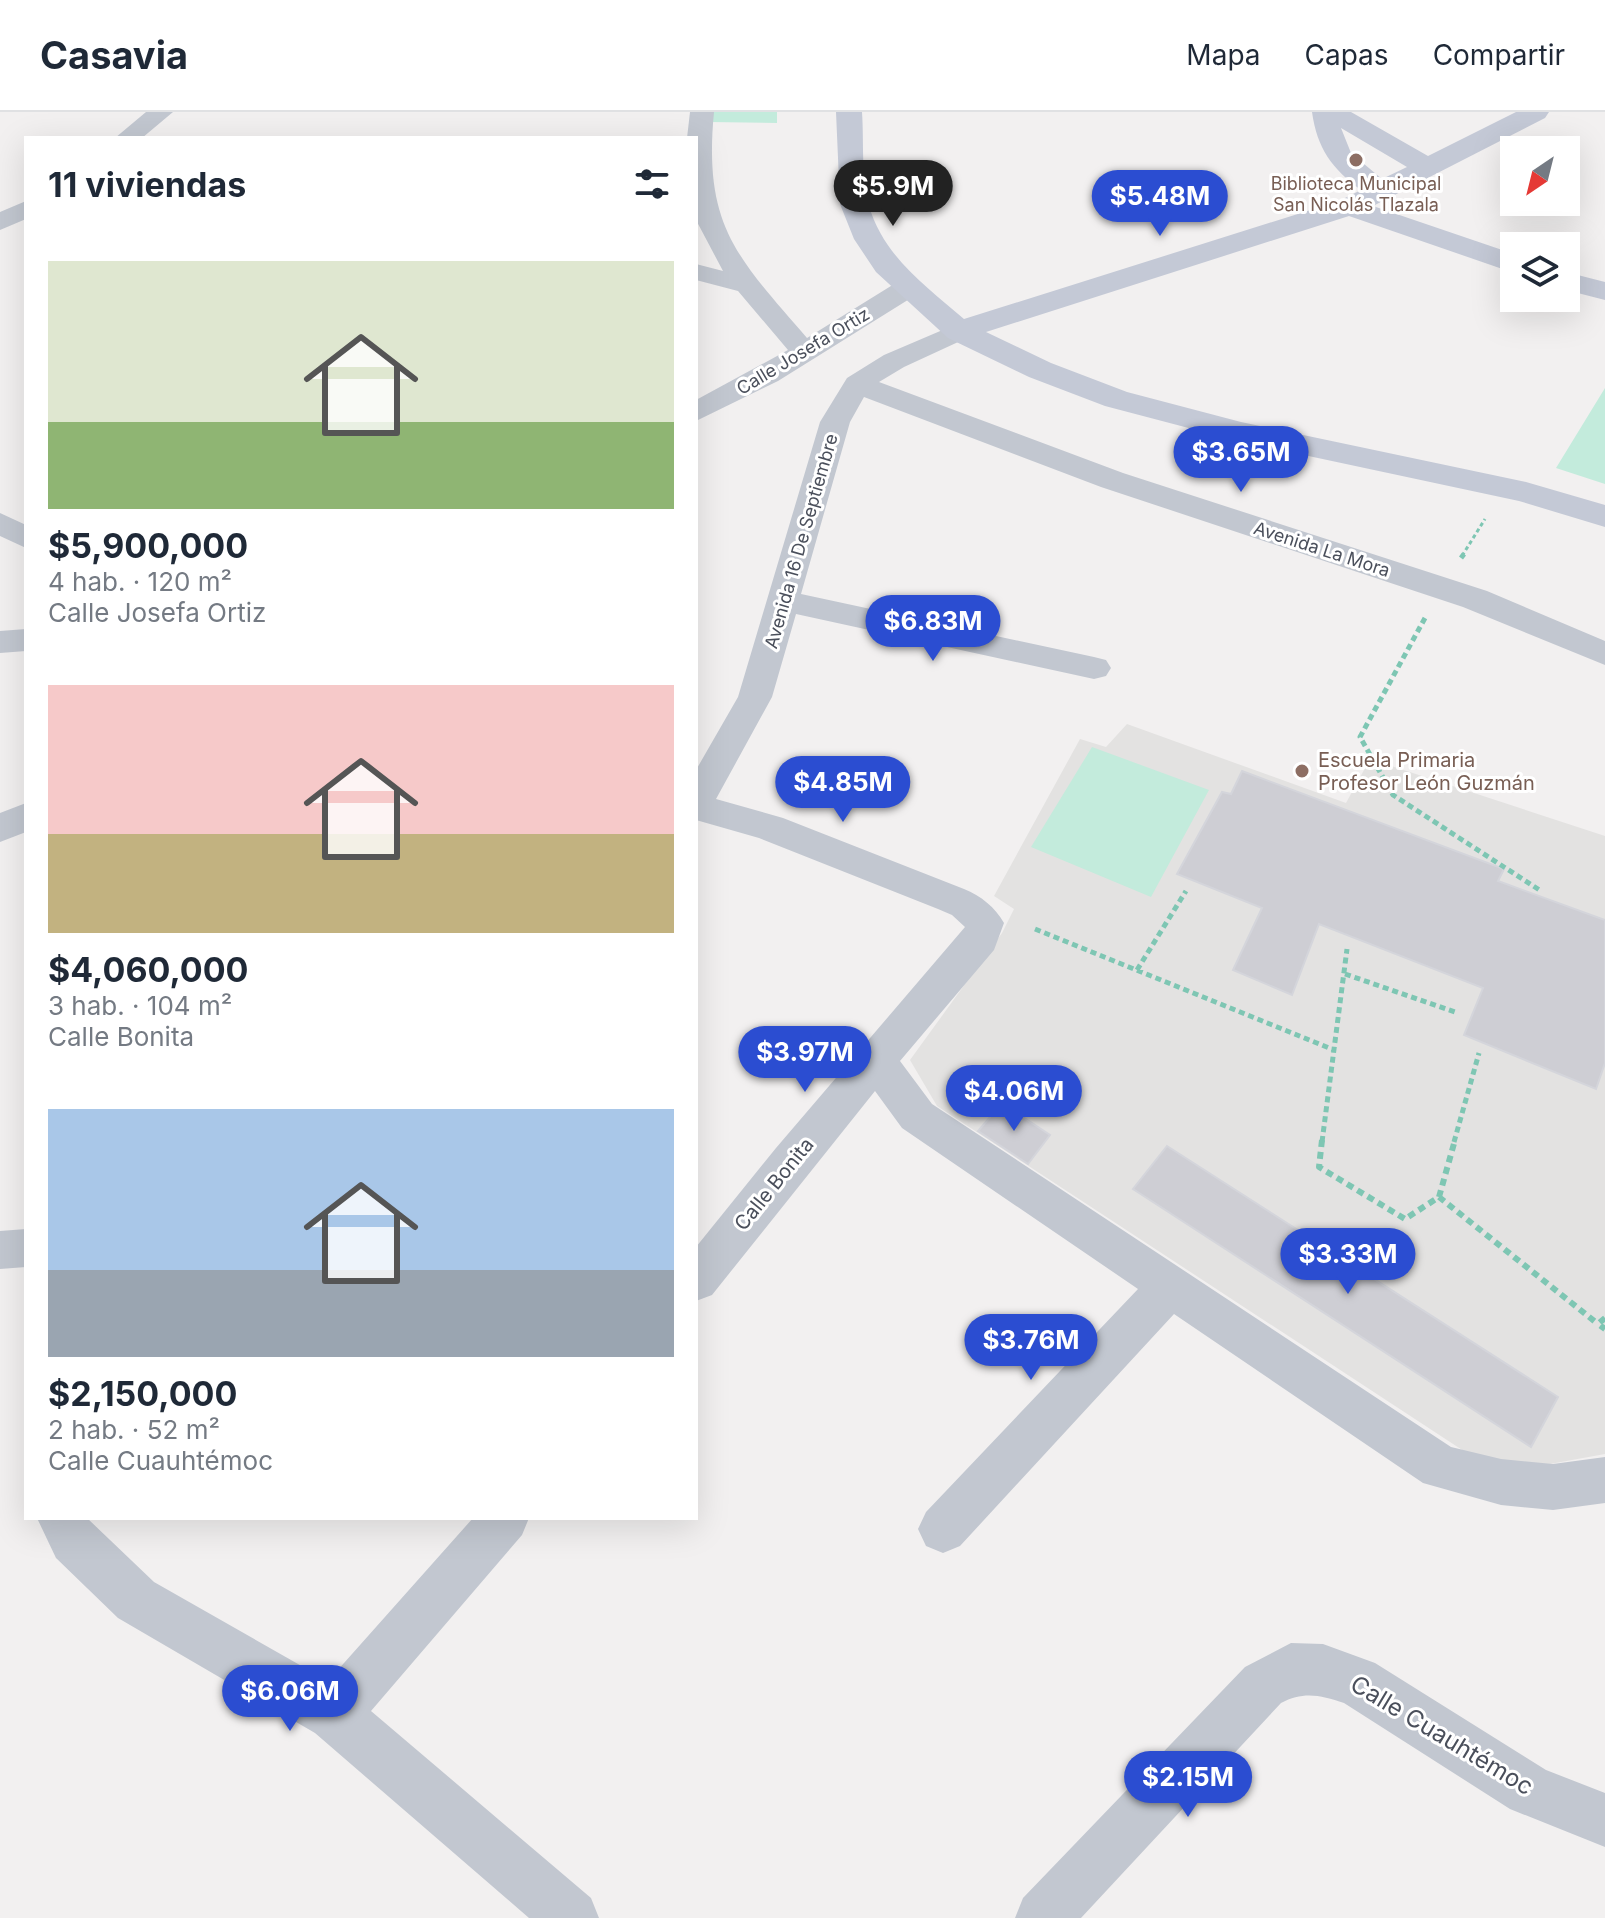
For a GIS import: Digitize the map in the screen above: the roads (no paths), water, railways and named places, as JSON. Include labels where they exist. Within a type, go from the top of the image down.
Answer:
[{"type":"street","points":[[130,136],[161,112]]},
{"type":"street","points":[[698,136],[702,112]]},
{"type":"street","points":[[849,112],[854,204],[868,239],[880,257],[909,287],[959,331],[1040,370],[1116,399],[1238,431],[1504,487],[1605,516]]},
{"type":"street","points":[[1325,112],[1328,137],[1336,156],[1379,190]]},
{"type":"street","points":[[1332,112],[1426,166]]},
{"type":"street","points":[[959,331],[1349,207],[1536,112]]},
{"type":"street","points":[[698,174],[700,201],[715,239],[748,285],[805,353]]},
{"type":"street","points":[[1349,207],[1500,259]]},
{"type":"street","points":[[0,222],[24,210]]},
{"type":"street","points":[[698,272],[748,285]]},
{"type":"street","points":[[1580,285],[1605,291]]},
{"type":"street","name":"Calle Josefa Ortiz","points":[[704,400],[805,353],[909,287]]},
{"type":"street","name":"Avenida 16 De Septiembre","points":[[698,801],[755,697],[835,422],[857,384],[894,361],[959,331]]},
{"type":"street","name":"Avenida La Mora","points":[[857,384],[1112,480],[1442,589],[1605,654]]},
{"type":"street","points":[[0,523],[24,537]]},
{"type":"street","points":[[784,601],[1094,668]]},
{"type":"street","points":[[0,642],[24,640]]},
{"type":"street","name":"Calle Bonita","points":[[698,806],[770,828],[965,905],[985,923],[980,939],[876,1060],[698,1279]]},
{"type":"street","points":[[0,829],[24,817]]},
{"type":"street","points":[[876,1060],[917,1116],[1440,1467],[1501,1482],[1553,1487],[1605,1480]]},
{"type":"street","points":[[0,1250],[24,1248]]},
{"type":"street","points":[[943,1529],[1172,1285]]},
{"type":"street","points":[[62,1520],[73,1541],[136,1600],[334,1714],[571,1918]]},
{"type":"street","points":[[334,1714],[503,1520]]},
{"type":"street","name":"Calle Cuauhtémoc","points":[[1043,1918],[1263,1685],[1291,1669],[1323,1670],[1357,1681],[1529,1790],[1605,1820]]},
{"type":"place","name":"Biblioteca Municipal San Nicolás Tlazala","points":[[1356,160]]},
{"type":"place","name":"Escuela Primaria Profesor León Guzmán","points":[[1302,771]]}]
